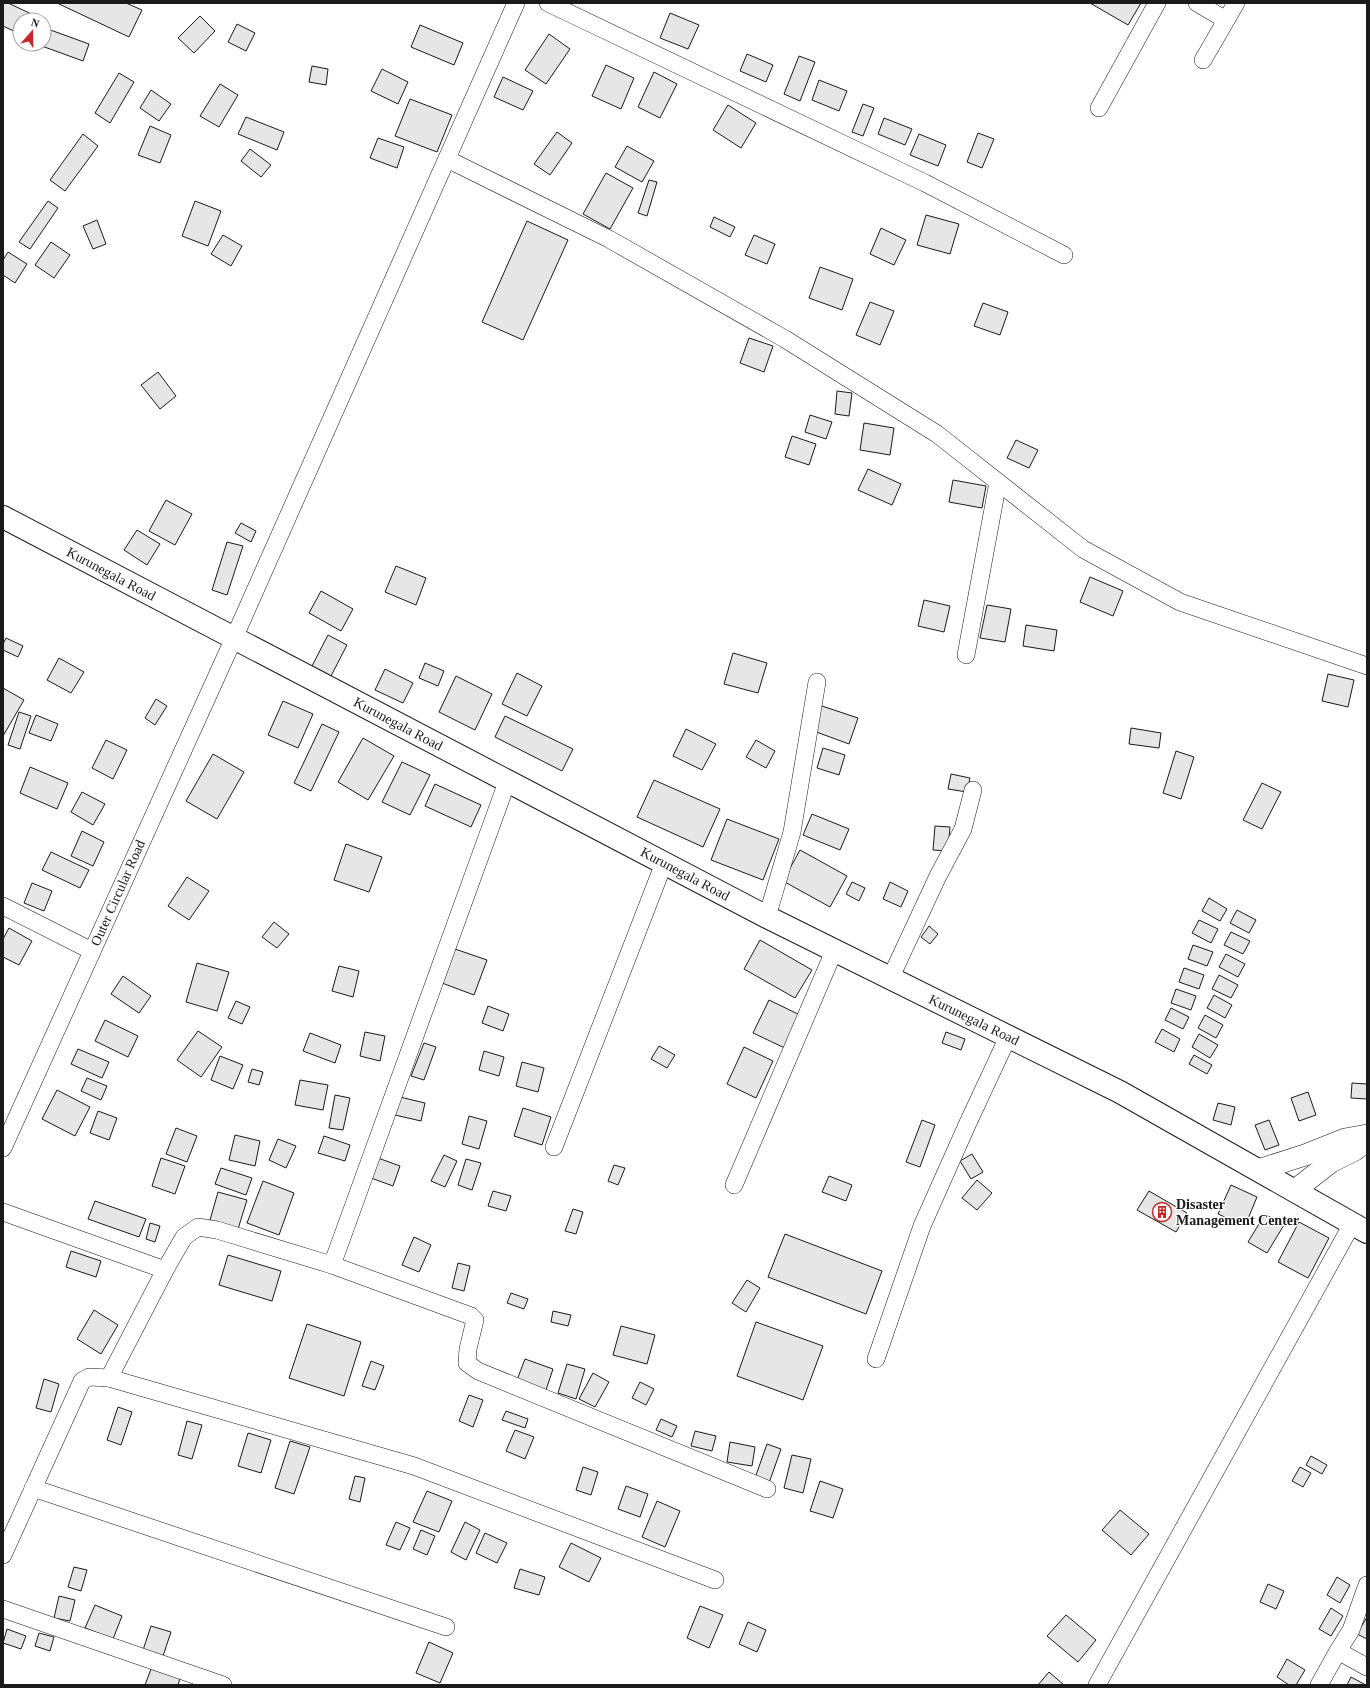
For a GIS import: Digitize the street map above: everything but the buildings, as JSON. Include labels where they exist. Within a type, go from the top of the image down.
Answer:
[{"type":"highway","name":"Kurunegala Road","points":[[3,517],[767,917],[1127,1096],[1295,1190],[1359,1228]]},
{"type":"main road","points":[[1258,1170],[1305,1155],[1345,1139],[1367,1135]]},
{"type":"main road","points":[[1295,1190],[1331,1162],[1355,1150],[1367,1140]]},
{"type":"street","name":"Outer Circular Road","points":[[3,1148],[234,638],[516,3]]},
{"type":"street","points":[[548,3],[925,183],[1064,255]]},
{"type":"street","points":[[1099,108],[1156,3]]},
{"type":"street","points":[[1197,3],[1226,20]]},
{"type":"street","points":[[1203,60],[1236,3]]},
{"type":"street","points":[[447,159],[609,239],[785,339],[938,434],[1083,549],[1180,602],[1367,666]]},
{"type":"street","points":[[966,655],[998,482]]},
{"type":"street","points":[[767,917],[792,832],[817,682]]},
{"type":"street","points":[[332,1265],[507,782]]},
{"type":"street","points":[[890,979],[938,876],[962,829],[973,790]]},
{"type":"street","points":[[554,1147],[664,863]]},
{"type":"street","points":[[3,906],[92,951]]},
{"type":"street","points":[[734,1184],[834,951]]},
{"type":"street","points":[[876,1359],[922,1226],[1008,1037]]},
{"type":"street","points":[[3,1212],[165,1270]]},
{"type":"street","points":[[108,1378],[184,1237],[198,1227],[217,1230],[332,1265],[471,1316],[474,1320],[468,1349],[467,1363],[478,1371],[768,1489]]},
{"type":"street","points":[[1097,1685],[1359,1228]]},
{"type":"street","points":[[3,1555],[82,1381],[89,1377],[108,1378],[414,1466],[715,1580]]},
{"type":"street","points":[[33,1488],[446,1627]]},
{"type":"street","points":[[1319,1685],[1351,1630],[1367,1585]]},
{"type":"street","points":[[3,1609],[223,1685]]},
{"type":"street","points":[[1338,1651],[1367,1667]]},
{"type":"place","name":"Disaster Management Center","points":[[1162,1212]]}]
